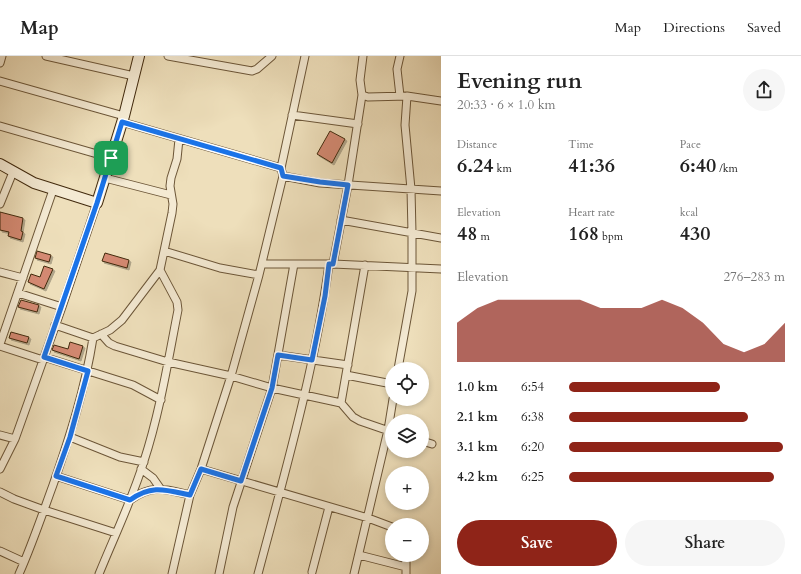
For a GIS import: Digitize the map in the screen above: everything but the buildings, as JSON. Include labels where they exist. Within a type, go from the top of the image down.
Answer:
[{"type":"main road","points":[[0,164],[34,183],[97,203],[123,119],[139,56]]},
{"type":"street","points":[[0,63],[2,56]]},
{"type":"street","points":[[46,56],[134,76]]},
{"type":"street","points":[[168,56],[252,71],[257,69],[272,56]]},
{"type":"street","points":[[172,574],[190,495],[201,469],[231,376],[262,264],[283,176],[281,168],[305,56]]},
{"type":"street","points":[[258,574],[305,394],[341,220],[362,95],[360,80],[363,56]]},
{"type":"street","points":[[399,362],[411,300],[412,267],[410,189],[404,125],[404,96],[397,69],[397,63],[400,56]]},
{"type":"street","points":[[0,81],[123,119],[179,139],[281,168]]},
{"type":"street","points":[[362,95],[404,96],[441,101]]},
{"type":"street","points":[[292,115],[358,124]]},
{"type":"street","points":[[0,126],[111,158]]},
{"type":"street","points":[[55,325],[93,338],[110,330],[122,320],[160,270],[172,213],[170,186],[177,159],[179,139]]},
{"type":"street","points":[[0,204],[13,172]]},
{"type":"street","points":[[283,176],[315,182],[441,191]]},
{"type":"street","points":[[105,178],[171,195]]},
{"type":"street","points":[[53,190],[0,345],[133,385],[161,400]]},
{"type":"street","points":[[0,469],[15,440],[97,203]]},
{"type":"street","points":[[341,220],[441,238]]},
{"type":"street","points":[[164,251],[220,268],[259,275]]},
{"type":"street","points":[[262,264],[331,264],[441,269]]},
{"type":"street","points":[[219,574],[231,516],[272,388],[294,264]]},
{"type":"street","points":[[340,403],[365,265]]},
{"type":"street","points":[[100,574],[143,465],[161,400],[178,310],[177,302],[160,270]]},
{"type":"street","points":[[0,272],[23,278]]},
{"type":"street","points":[[18,293],[62,307]]},
{"type":"street","points":[[101,334],[115,346],[168,362],[340,403],[353,417],[360,421],[385,429]]},
{"type":"street","points":[[19,574],[70,437],[88,371],[93,338]]},
{"type":"street","points":[[278,355],[348,365]]},
{"type":"street","points":[[346,375],[385,383]]},
{"type":"street","points":[[0,435],[15,440]]},
{"type":"street","points":[[70,437],[143,465],[160,488]]},
{"type":"street","points":[[354,574],[385,451]]},
{"type":"street","points":[[201,469],[368,518],[385,524]]},
{"type":"street","points":[[56,476],[130,500],[140,494],[160,488],[190,495]]},
{"type":"street","points":[[0,492],[44,510],[116,533]]},
{"type":"street","points":[[312,572],[328,506]]},
{"type":"street","points":[[0,551],[24,562]]},
{"type":"street","points":[[359,555],[406,571]]},
{"type":"route","points":[[122,122],[281,168],[283,176],[348,185],[333,264],[329,264],[325,296],[312,360],[278,355],[272,388],[241,481],[201,469],[190,495],[160,488],[135,496],[130,500],[56,476],[70,437],[88,371],[44,357],[111,158],[122,122]]}]
